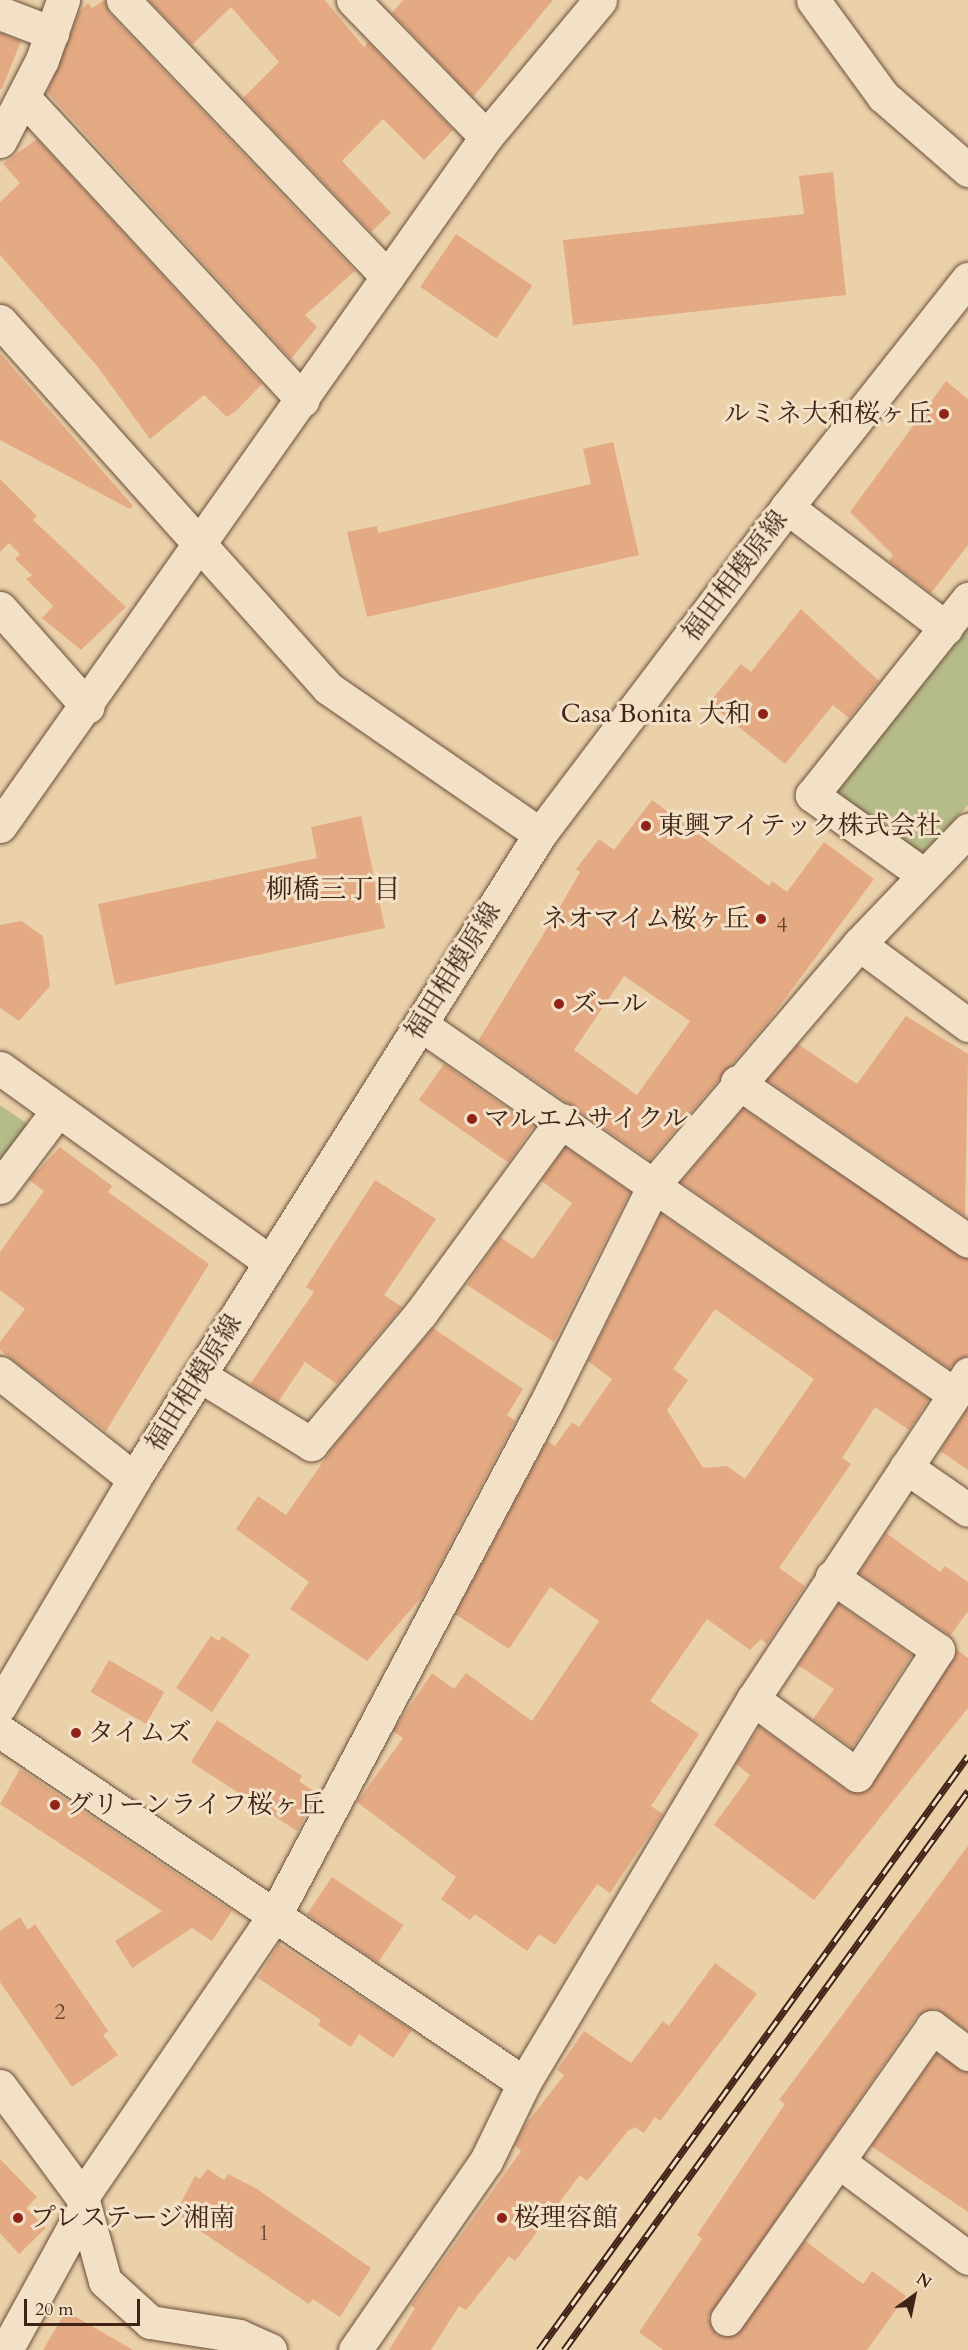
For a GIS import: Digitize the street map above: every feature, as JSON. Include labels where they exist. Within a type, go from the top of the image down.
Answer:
[{"type":"street","points":[[2,134],[24,98],[52,33],[63,0]]},
{"type":"street","points":[[123,0],[388,277]]},
{"type":"street","points":[[0,826],[88,707],[486,137],[600,0]]},
{"type":"street","points":[[813,0],[884,96],[968,170]]},
{"type":"street","points":[[361,3],[486,137]]},
{"type":"street","points":[[0,14],[52,33]]},
{"type":"street","points":[[24,98],[303,400]]},
{"type":"street","name":"福田相模原線","points":[[0,1706],[134,1479],[540,834],[787,507],[968,279]]},
{"type":"street","points":[[0,321],[328,688],[540,834]]},
{"type":"street","points":[[787,507],[946,627]]},
{"type":"street","points":[[924,874],[812,795],[968,599]]},
{"type":"street","points":[[0,608],[88,707]]},
{"type":"street","points":[[6,2350],[82,2204],[276,1913],[545,1405],[655,1183],[737,1082],[859,944],[968,830]]},
{"type":"street","points":[[859,944],[968,1025]]},
{"type":"street","points":[[355,2350],[486,2161],[524,2084],[753,1699],[961,1384],[655,1183],[420,1024]]},
{"type":"street","points":[[0,1068],[270,1262]]},
{"type":"street","points":[[737,1082],[968,1241]]},
{"type":"street","points":[[0,1187],[58,1110]]},
{"type":"street","points":[[199,1375],[311,1444],[421,1312],[562,1120]]},
{"type":"street","points":[[0,1373],[134,1479]]},
{"type":"street","points":[[906,1467],[968,1510]]},
{"type":"street","points":[[753,1699],[857,1775],[938,1650],[832,1577]]},
{"type":"street","points":[[0,1731],[276,1913],[524,2084]]},
{"type":"street","points":[[727,2319],[932,2027],[968,2054]]},
{"type":"street","points":[[0,2086],[82,2204],[105,2281],[150,2322],[239,2336],[270,2350]]},
{"type":"street","points":[[838,2161],[968,2258]]},
{"type":"green space","points":[[968,628],[968,805],[920,856],[837,791]]},
{"type":"green space","points":[[0,1105],[32,1127],[0,1168]]},
{"type":"building","points":[[105,0],[109,13],[355,271],[305,315],[317,327],[291,359],[47,92],[79,12],[88,3],[92,8]]},
{"type":"building","points":[[149,0],[325,0],[364,47],[368,42],[453,130],[424,160],[383,119],[342,161],[391,213],[371,232],[243,98],[279,62],[231,7],[192,45]]},
{"type":"building","points":[[403,0],[553,0],[473,97],[392,13]]},
{"type":"building","points":[[0,33],[21,41],[2,89],[0,89]]},
{"type":"building","points":[[37,139],[262,384],[236,411],[227,417],[204,395],[150,439],[97,366],[0,255],[0,202],[20,183],[3,164]]},
{"type":"building","points":[[833,172],[846,295],[573,325],[563,240],[804,214],[799,176]]},
{"type":"building","points":[[456,234],[532,285],[496,339],[420,287]]},
{"type":"building","points":[[0,353],[133,506],[130,509],[0,440]]},
{"type":"building","points":[[946,381],[968,399],[968,545],[931,593],[889,561],[893,555],[850,512]]},
{"type":"building","points":[[613,442],[639,555],[367,617],[347,532],[377,526],[378,533],[591,484],[583,449]]},
{"type":"building","points":[[0,479],[37,516],[33,520],[126,607],[81,650],[42,618],[53,606],[26,579],[32,575],[15,559],[20,554],[9,543],[0,552]]},
{"type":"building","points":[[801,609],[879,681],[849,718],[833,705],[785,764],[709,703],[741,664],[751,672]]},
{"type":"building","points":[[652,800],[769,886],[772,881],[787,892],[824,842],[874,879],[767,1023],[650,1160],[478,1041],[580,872],[576,869],[599,839],[614,850]],"holes":[[[624,976],[690,1021],[637,1095],[574,1050]]]},
{"type":"building","points":[[361,816],[385,928],[115,985],[98,904],[317,858],[311,827]]},
{"type":"building","points":[[21,921],[43,936],[50,986],[19,1021],[0,1008],[0,925]]},
{"type":"building","points":[[906,1016],[968,1054],[965,1216],[767,1080],[798,1044],[857,1084]]},
{"type":"building","points":[[444,1064],[533,1127],[508,1163],[419,1100]]},
{"type":"building","points":[[743,1109],[968,1259],[968,1355],[949,1368],[681,1182]]},
{"type":"building","points":[[60,1147],[112,1186],[108,1192],[209,1264],[106,1431],[0,1350],[0,1342],[25,1309],[0,1290],[0,1252],[44,1191],[29,1180]]},
{"type":"building","points":[[565,1147],[630,1192],[554,1342],[467,1285],[500,1237],[533,1259],[572,1203],[541,1181]]},
{"type":"building","points":[[375,1180],[436,1219],[384,1295],[402,1307],[337,1384],[305,1362],[278,1402],[250,1384],[314,1292],[306,1287]]},
{"type":"building","points":[[661,1214],[929,1399],[909,1430],[875,1407],[842,1458],[851,1464],[779,1568],[805,1586],[767,1644],[761,1639],[750,1650],[707,1619],[650,1701],[699,1734],[651,1806],[663,1814],[610,1893],[597,1884],[555,1945],[539,1934],[527,1951],[475,1914],[470,1920],[441,1899],[456,1877],[357,1802],[403,1738],[393,1731],[432,1673],[454,1689],[466,1673],[532,1721],[599,1621],[550,1587],[509,1649],[455,1614],[547,1441],[555,1446],[572,1422],[579,1427],[612,1379],[588,1361]],"holes":[[[715,1309],[814,1379],[745,1479],[727,1466],[703,1468],[667,1410],[688,1380],[673,1369]]]},
{"type":"building","points":[[433,1328],[523,1389],[507,1415],[515,1421],[424,1594],[367,1661],[290,1609],[309,1582],[236,1529],[258,1496],[286,1515],[334,1446]]},
{"type":"building","points":[[968,1408],[968,1470],[940,1451]]},
{"type":"building","points":[[886,1533],[940,1572],[945,1566],[968,1582],[968,1611],[950,1636],[859,1573]]},
{"type":"building","points":[[838,1604],[912,1655],[852,1748],[813,1719],[834,1689],[798,1665]]},
{"type":"building","points":[[211,1636],[219,1641],[222,1636],[250,1655],[212,1712],[176,1688]]},
{"type":"building","points":[[957,1650],[968,1658],[968,1708],[814,1900],[714,1825],[750,1775],[736,1764],[760,1727],[846,1790],[866,1792]]},
{"type":"building","points":[[109,1660],[164,1692],[146,1724],[90,1692]]},
{"type":"building","points":[[217,1720],[302,1776],[299,1781],[318,1794],[297,1831],[191,1762]]},
{"type":"building","points":[[20,1769],[232,1911],[212,1941],[192,1928],[132,1968],[115,1941],[162,1911],[0,1804]]},
{"type":"building","points":[[968,1846],[968,2031],[935,2008],[917,2016],[708,2318],[717,2335],[735,2336],[805,2241],[863,2284],[872,2271],[906,2296],[867,2350],[663,2350],[639,2332],[702,2239],[697,2235],[785,2104],[779,2100]]},
{"type":"building","points":[[332,1877],[403,1925],[378,1962],[307,1914]]},
{"type":"building","points":[[20,1917],[28,1930],[35,1924],[108,2031],[103,2035],[118,2055],[72,2087],[0,1982],[0,1931]]},
{"type":"building","points":[[279,1944],[412,2030],[393,2058],[359,2034],[351,2047],[318,2025],[321,2020],[258,1978]]},
{"type":"building","points":[[715,1963],[757,1994],[660,2121],[655,2117],[644,2133],[635,2127],[628,2131],[587,2181],[580,2175],[515,2261],[509,2256],[466,2310],[459,2306],[431,2350],[389,2350],[415,2308],[411,2305],[521,2151],[515,2145],[521,2131],[564,2075],[557,2070],[584,2031],[631,2063],[663,2021],[669,2026]]},
{"type":"building","points":[[936,2054],[968,2072],[968,2212],[871,2146]]},
{"type":"building","name":"プレステージ湘南","points":[[0,2159],[37,2197],[26,2208],[46,2228],[19,2254],[0,2233]]},
{"type":"building","points":[[207,2169],[224,2180],[228,2174],[257,2189],[371,2268],[340,2317],[313,2299],[309,2304],[175,2214],[195,2176],[200,2179]]},
{"type":"building","points":[[66,2311],[133,2350],[43,2350]]},
{"type":"railway","points":[[539,2350],[968,1756]]},
{"type":"railway","points":[[564,2350],[968,1791]]},
{"type":"place","name":"ルミネ大和桜ヶ丘","points":[[944,414]]},
{"type":"place","name":"Casa Bonita 大和","points":[[763,714]]},
{"type":"place","name":"東興アイテック株式会社","points":[[646,826]]},
{"type":"place","name":"ネオマイム桜ヶ丘","points":[[761,919]]},
{"type":"place","name":"ズール","points":[[559,1004]]},
{"type":"place","name":"マルエムサイクル","points":[[472,1119]]},
{"type":"place","name":"タイムズ","points":[[76,1733]]},
{"type":"place","name":"グリーンライフ桜ヶ丘","points":[[55,1805]]},
{"type":"place","name":"プレステージ湘南","points":[[18,2218]]},
{"type":"place","name":"桜理容館","points":[[502,2218]]},
{"type":"district","name":"柳橋三丁目","points":[[333,890]]}]
